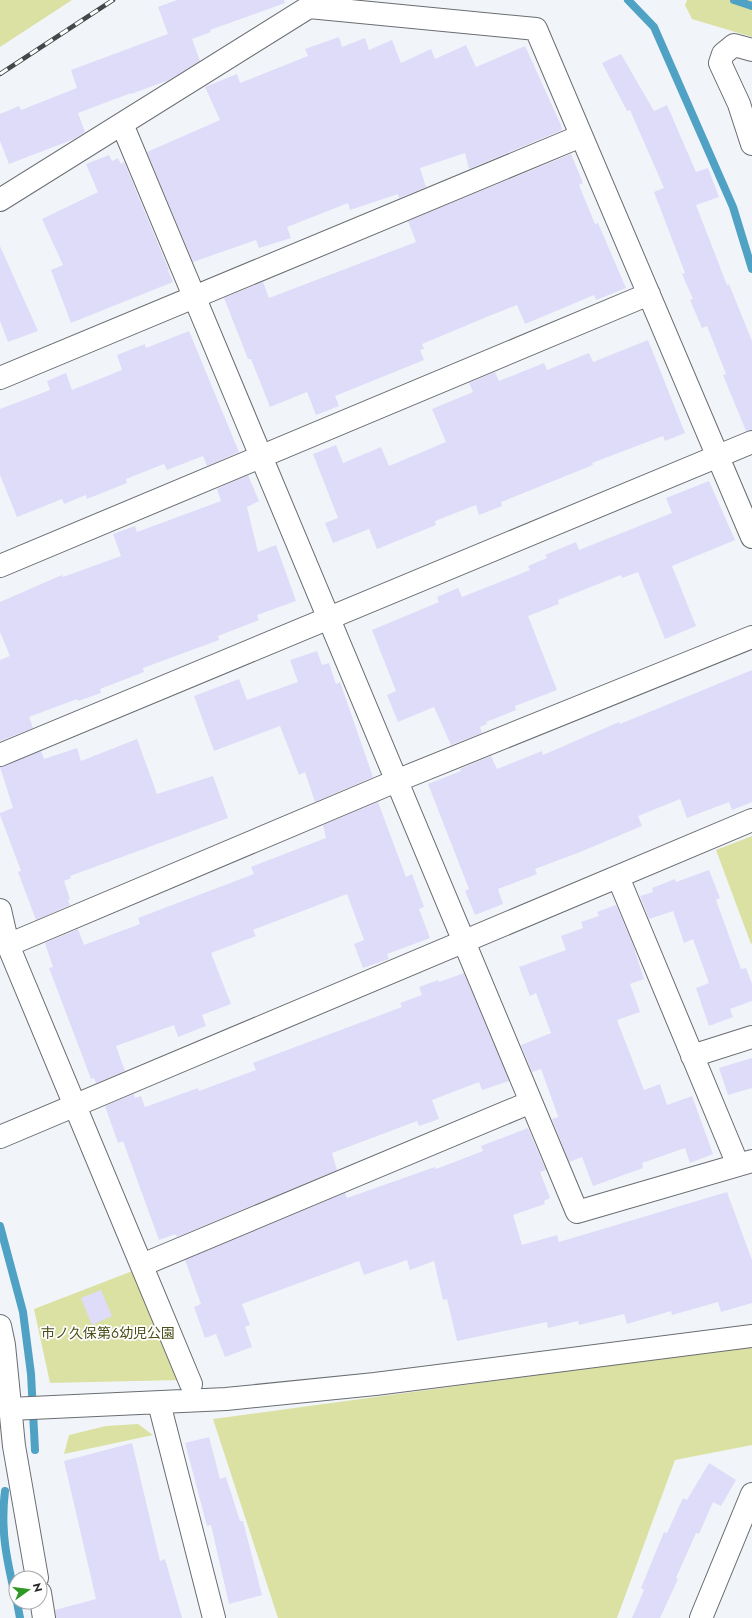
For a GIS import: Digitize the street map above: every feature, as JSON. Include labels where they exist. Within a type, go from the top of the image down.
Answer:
[{"type":"street","points":[[0,200],[309,7],[536,29],[752,537]]},
{"type":"street","points":[[752,50],[734,45],[723,54],[720,63],[739,104],[752,144]]},
{"type":"street","points":[[122,124],[577,1212],[745,1163],[692,1056],[618,877]]},
{"type":"street","points":[[0,378],[582,136]]},
{"type":"street","points":[[0,566],[649,294]]},
{"type":"street","points":[[0,755],[752,442]]},
{"type":"street","points":[[8,945],[396,781],[752,637]]},
{"type":"street","points":[[0,1136],[752,820]]},
{"type":"street","points":[[0,910],[8,945],[191,1384]]},
{"type":"street","points":[[692,1056],[752,1037]]},
{"type":"street","points":[[142,1265],[531,1102]]},
{"type":"street","points":[[0,1326],[16,1408],[7,1449],[35,1570]]},
{"type":"street","points":[[16,1408],[47,1408],[226,1399],[374,1384],[752,1336]]},
{"type":"street","points":[[160,1403],[214,1618]]},
{"type":"street","points":[[701,1618],[752,1494]]},
{"type":"green space","points":[[0,0],[72,0],[0,47]]},
{"type":"green space","points":[[687,0],[752,0],[752,37],[692,19],[685,5]]},
{"type":"green space","points":[[752,836],[752,943],[751,944],[716,850]]},
{"type":"green space","name":"市ノ久保第6幼児公園","points":[[135,1270],[180,1380],[50,1383],[34,1309]]},
{"type":"green space","points":[[752,1346],[752,1445],[675,1460],[617,1618],[278,1618],[213,1419]]},
{"type":"green space","points":[[138,1424],[153,1435],[64,1454],[69,1435],[106,1426]]},
{"type":"building","points":[[177,0],[284,0],[285,3],[210,30],[211,32],[192,39],[200,61],[169,80],[78,113],[85,132],[74,139],[9,164],[0,141],[0,114],[19,106],[21,110],[77,88],[71,70],[168,34],[158,7]]},
{"type":"building","points":[[339,37],[342,47],[365,38],[369,50],[392,40],[401,63],[431,49],[435,59],[466,45],[476,67],[525,46],[562,130],[469,169],[465,153],[420,168],[426,187],[399,198],[398,194],[350,210],[348,203],[287,227],[291,238],[259,248],[256,240],[193,262],[147,152],[220,120],[205,87],[237,74],[240,83],[308,56],[305,49]]},
{"type":"building","points":[[621,54],[654,111],[667,105],[696,172],[708,168],[719,197],[696,205],[727,285],[729,284],[752,341],[752,430],[746,431],[723,375],[726,374],[707,326],[702,328],[690,300],[693,299],[682,274],[685,273],[654,192],[664,188],[630,110],[627,111],[602,63]]},
{"type":"building","points":[[571,154],[583,183],[579,185],[595,224],[598,223],[626,288],[596,300],[594,295],[525,324],[517,305],[489,316],[422,344],[424,349],[420,350],[424,360],[335,396],[339,406],[316,415],[307,392],[270,407],[251,359],[248,359],[224,298],[263,282],[269,298],[416,242],[408,221]]},
{"type":"building","points":[[109,155],[112,161],[118,158],[121,164],[124,162],[173,282],[71,323],[51,270],[63,265],[42,219],[98,192],[86,164]]},
{"type":"building","points":[[0,246],[38,331],[8,342],[0,321]]},
{"type":"building","points":[[189,331],[239,452],[207,466],[203,456],[167,470],[164,464],[126,479],[127,483],[87,499],[86,495],[64,504],[62,499],[17,517],[0,475],[0,409],[50,390],[47,381],[66,373],[72,390],[122,370],[117,355],[145,344],[146,348]]},
{"type":"building","points":[[648,340],[685,433],[665,441],[663,436],[592,463],[593,465],[501,502],[502,506],[479,515],[476,505],[435,521],[436,525],[377,549],[369,529],[333,543],[325,523],[338,518],[313,454],[336,445],[343,463],[381,447],[389,466],[446,442],[432,409],[473,392],[469,383],[495,372],[499,381],[544,363],[547,370],[589,353],[593,362]]},
{"type":"building","points":[[248,475],[259,501],[247,507],[258,552],[276,545],[296,601],[257,615],[259,620],[218,636],[219,640],[143,668],[144,672],[100,689],[101,693],[78,701],[77,699],[29,717],[33,728],[0,741],[0,660],[10,656],[0,632],[0,602],[62,575],[63,577],[121,556],[113,534],[135,526],[137,532],[221,501],[217,489]]},
{"type":"building","points":[[709,481],[735,540],[672,566],[696,626],[665,639],[638,572],[622,578],[621,575],[558,600],[559,604],[528,616],[557,690],[515,706],[516,710],[486,722],[487,724],[480,727],[482,733],[451,745],[434,707],[398,722],[387,695],[396,691],[372,630],[439,602],[437,597],[458,588],[462,597],[530,570],[528,566],[547,558],[545,555],[576,542],[579,550],[672,513],[666,498]]},
{"type":"building","points":[[317,651],[322,665],[329,663],[336,684],[340,682],[373,777],[315,802],[305,772],[299,775],[280,726],[214,751],[194,696],[239,679],[247,700],[298,682],[290,660]]},
{"type":"building","points":[[752,670],[752,802],[732,810],[729,802],[687,818],[680,799],[638,816],[642,826],[535,869],[537,874],[498,889],[503,904],[475,915],[465,891],[469,889],[428,784],[461,771],[460,769],[491,756],[497,769],[542,751],[543,755],[619,722],[620,724]]},
{"type":"building","points":[[137,739],[157,794],[213,776],[228,818],[70,876],[71,878],[64,881],[70,899],[68,900],[70,905],[36,920],[18,872],[21,871],[0,815],[0,813],[13,808],[0,767],[41,751],[44,759],[77,748],[81,761]]},
{"type":"building","points":[[378,802],[406,877],[412,874],[424,907],[419,909],[430,938],[387,954],[389,959],[363,968],[354,944],[364,940],[347,894],[253,930],[256,936],[211,953],[231,1004],[202,1015],[206,1026],[178,1037],[174,1025],[116,1046],[125,1071],[96,1083],[94,1078],[91,1079],[49,968],[53,967],[45,943],[78,929],[84,945],[140,924],[138,918],[254,874],[251,867],[326,838],[323,825]]},
{"type":"building","points":[[709,870],[720,898],[716,900],[741,969],[746,968],[752,984],[752,1001],[730,1009],[733,1017],[709,1026],[696,988],[709,983],[693,939],[684,943],[673,911],[649,919],[640,896],[653,892],[652,888],[675,879],[676,882]]},
{"type":"building","points":[[616,905],[632,942],[644,979],[630,984],[640,1012],[617,1020],[644,1090],[660,1084],[667,1105],[692,1096],[713,1154],[690,1163],[685,1148],[642,1163],[643,1168],[593,1186],[582,1157],[569,1162],[552,1119],[558,1116],[541,1069],[532,1072],[521,1045],[551,1033],[536,993],[530,996],[519,967],[566,950],[561,936],[583,928],[581,922],[599,916],[597,912]]},
{"type":"building","points":[[464,973],[509,1081],[482,1090],[479,1082],[432,1100],[439,1119],[419,1126],[417,1121],[332,1153],[337,1170],[177,1237],[175,1234],[159,1240],[123,1141],[118,1143],[105,1106],[134,1094],[135,1098],[141,1096],[145,1107],[198,1088],[199,1091],[256,1070],[253,1063],[402,1007],[400,1003],[422,995],[419,987]]},
{"type":"building","points":[[752,1058],[752,1088],[728,1095],[719,1068]]},
{"type":"building","points":[[528,1128],[546,1170],[540,1172],[550,1198],[544,1201],[545,1204],[513,1215],[522,1245],[557,1235],[559,1242],[727,1192],[752,1260],[752,1303],[721,1312],[718,1302],[672,1315],[671,1311],[627,1324],[624,1314],[579,1325],[578,1321],[548,1328],[547,1322],[457,1341],[447,1299],[443,1300],[434,1261],[410,1270],[407,1260],[364,1275],[359,1261],[242,1304],[250,1325],[245,1327],[252,1347],[225,1357],[216,1334],[205,1338],[194,1307],[201,1304],[185,1260],[345,1193],[347,1198],[435,1167],[436,1169],[483,1151],[481,1146]]},
{"type":"building","points":[[101,1290],[112,1316],[92,1325],[81,1298]]},
{"type":"building","points":[[209,1437],[220,1479],[226,1477],[240,1521],[243,1521],[262,1595],[229,1604],[211,1525],[207,1526],[185,1443]]},
{"type":"building","points":[[132,1443],[160,1561],[165,1559],[182,1618],[56,1618],[55,1610],[96,1599],[64,1461]]},
{"type":"building","points":[[709,1463],[736,1480],[721,1506],[713,1502],[699,1534],[696,1533],[676,1578],[678,1579],[660,1618],[632,1618],[644,1590],[641,1588],[664,1532],[667,1533],[683,1498],[687,1500]]},
{"type":"waterway","points":[[628,0],[654,27],[733,207],[752,269]]},
{"type":"waterway","points":[[734,0],[752,6]]},
{"type":"waterway","points":[[0,1226],[23,1312],[31,1374],[35,1450]]},
{"type":"waterway","points":[[5,1491],[3,1519],[5,1546],[9,1570]]},
{"type":"waterway","points":[[18,1610],[20,1618]]},
{"type":"railway","points":[[0,74],[113,0]]}]
